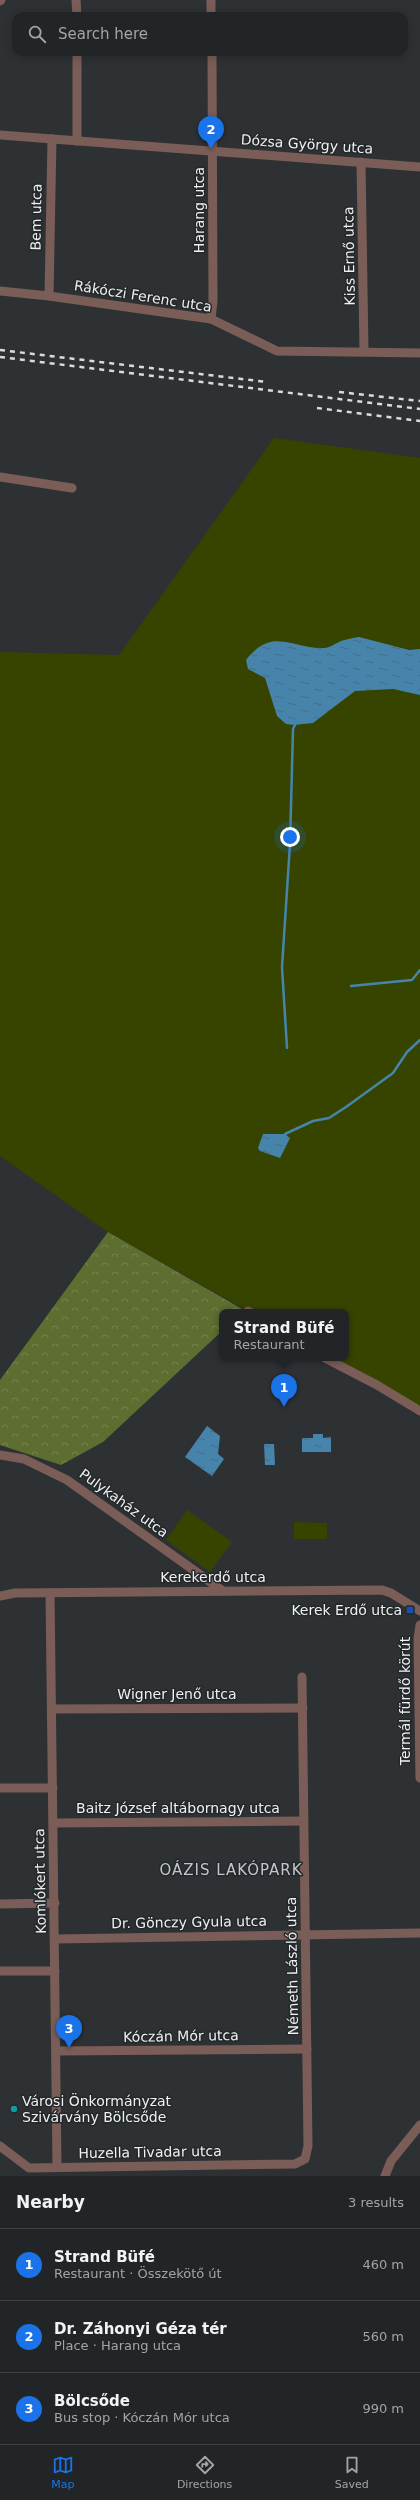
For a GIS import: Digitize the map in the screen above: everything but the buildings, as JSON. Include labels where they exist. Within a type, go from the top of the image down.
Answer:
[{"type":"street","points":[[76,0],[76,12]]},
{"type":"street","points":[[211,0],[211,12]]},
{"type":"street","points":[[76,56],[77,141]]},
{"type":"street","name":"Harang utca","points":[[211,319],[213,301],[212,56]]},
{"type":"street","name":"Dózsa György utca","points":[[0,135],[420,167]]},
{"type":"street","name":"Bem utca","points":[[49,296],[52,139]]},
{"type":"street","name":"Kiss Ernő utca","points":[[361,162],[364,351]]},
{"type":"street","name":"Rákóczi Ferenc utca","points":[[0,291],[49,296],[211,319],[277,351],[364,351],[420,353]]},
{"type":"street","points":[[0,477],[72,488]]},
{"type":"street","points":[[331,1361],[377,1385],[420,1411]]},
{"type":"street","name":"Pulykaház utca","points":[[0,1455],[24,1459],[67,1480],[223,1591]]},
{"type":"street","name":"Kerekerdő utca","points":[[0,1596],[15,1593],[382,1590],[391,1593],[420,1612]]},
{"type":"street","name":"Komlókert utca","points":[[50,1593],[55,1903],[57,2167]]},
{"type":"street","name":"Termál fürdő körút","points":[[420,1625],[418,1639],[420,1778]]},
{"type":"street","name":"Németh László utca","points":[[302,1677],[308,2146],[305,2159]]},
{"type":"street","name":"Wigner Jenő utca","points":[[52,1709],[303,1708]]},
{"type":"street","points":[[0,1788],[53,1788]]},
{"type":"street","name":"Baitz József altábornagy utca","points":[[54,1823],[304,1821]]},
{"type":"street","points":[[0,1904],[55,1903]]},
{"type":"street","name":"Dr. Gönczy Gyula utca","points":[[55,1939],[420,1933]]},
{"type":"street","points":[[0,1971],[55,1971]]},
{"type":"street","name":"Kóczán Mór utca","points":[[56,2051],[307,2049]]},
{"type":"street","points":[[385,2176],[389,2165],[420,2125]]},
{"type":"street","name":"Huzella Tivadar utca","points":[[0,2146],[29,2168],[295,2164],[305,2159]]},
{"type":"green space","points":[[274,438],[420,458],[420,1411],[330,1361],[349,1361],[349,1309],[245,1309],[108,1232],[0,1156],[0,652],[119,655]]},
{"type":"green space","points":[[108,1232],[242,1309],[219,1309],[219,1334],[103,1442],[61,1465],[0,1445],[0,1380]]},
{"type":"green space","points":[[187,1510],[232,1542],[210,1572],[166,1540]]},
{"type":"green space","points":[[294,1522],[327,1523],[327,1539],[294,1539]]},
{"type":"water","points":[[359,637],[409,650],[420,649],[420,695],[393,689],[355,691],[313,723],[294,725],[286,724],[277,716],[265,678],[248,669],[246,660],[256,650],[265,644],[282,642],[326,648],[341,641]]},
{"type":"water","points":[[263,1134],[285,1134],[290,1138],[280,1158],[260,1151],[258,1148]]},
{"type":"water","points":[[207,1426],[220,1436],[218,1454],[224,1459],[212,1476],[185,1457]]},
{"type":"water","points":[[313,1434],[323,1434],[323,1438],[331,1437],[331,1452],[302,1452],[302,1438],[313,1438]]},
{"type":"water","points":[[264,1444],[274,1444],[275,1465],[265,1465]]},
{"type":"waterway","points":[[287,1048],[282,967],[290,844],[293,729],[296,723]]},
{"type":"waterway","points":[[351,986],[412,980],[420,970]]},
{"type":"waterway","points":[[285,1134],[313,1121],[329,1118],[346,1107],[393,1073],[407,1052],[420,1040]]},
{"type":"railway","points":[[0,350],[267,382]]},
{"type":"railway","points":[[0,357],[420,409]]},
{"type":"railway","points":[[339,392],[420,401]]},
{"type":"railway","points":[[317,408],[420,421]]},
{"type":"place","name":"Dr. Záhonyi Géza tér","points":[[211,149]]},
{"type":"place","name":"Strand Büfé","points":[[284,1407]]},
{"type":"place","name":"Kerek Erdő utca","points":[[410,1610]]},
{"type":"place","name":"Bölcsőde","points":[[69,2048]]},
{"type":"place","name":"Városi Önkormányzat Szivárvány Bölcsőde","points":[[14,2109]]},
{"type":"district","name":"OÁZIS LAKÓPARK","points":[[231,1870]]}]
